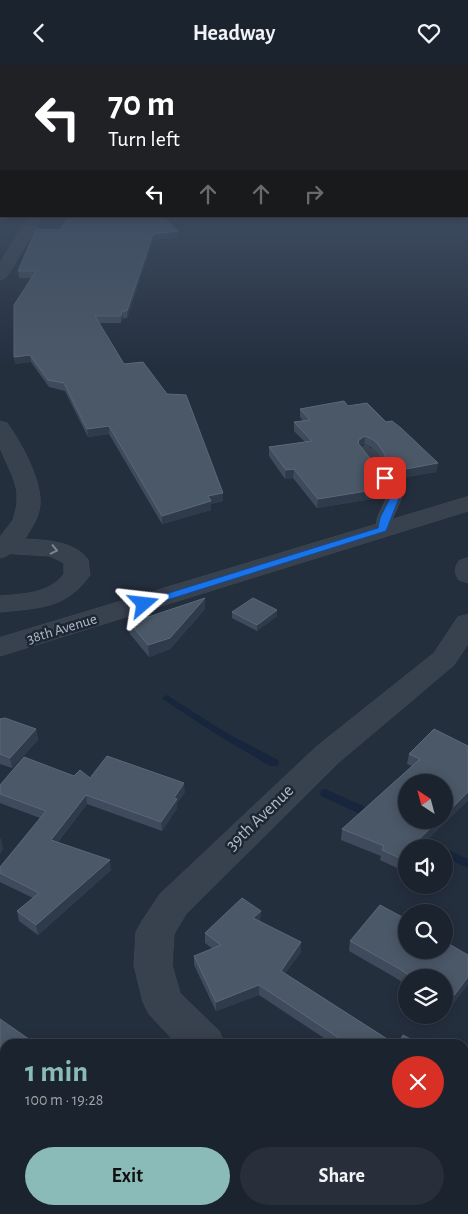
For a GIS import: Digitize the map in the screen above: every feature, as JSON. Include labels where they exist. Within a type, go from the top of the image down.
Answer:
[{"type":"street","points":[[0,275],[11,258]]},
{"type":"street","points":[[0,427],[25,480],[30,501],[25,523],[3,549]]},
{"type":"street","name":"38th Avenue","points":[[0,647],[468,504]]},
{"type":"street","points":[[0,604],[38,600],[55,596],[66,589],[77,575],[76,561],[57,550],[3,549]]},
{"type":"street","points":[[468,566],[468,575]]},
{"type":"street","name":"39th Avenue","points":[[200,1039],[163,1002],[153,965],[155,932],[173,904],[326,755],[444,659],[468,623]]},
{"type":"lane","points":[[365,450],[380,468],[391,488],[394,498],[382,529]]},
{"type":"building","points":[[24,258],[145,258],[127,311],[122,311],[121,316],[95,316],[124,364],[143,362],[167,394],[186,395],[223,493],[208,496],[211,501],[162,516],[109,426],[87,429],[64,383],[48,380],[30,355],[14,357],[14,305],[36,271],[18,271]]},
{"type":"building","points":[[344,401],[348,406],[367,403],[386,422],[392,421],[401,428],[438,463],[395,471],[378,444],[365,436],[358,443],[375,465],[385,488],[318,499],[294,469],[286,470],[269,447],[312,441],[294,422],[310,420],[300,409]]},
{"type":"building","points":[[205,598],[170,638],[148,645],[130,623]]},
{"type":"building","points":[[253,598],[277,610],[257,625],[232,612]]},
{"type":"building","points":[[5,718],[36,729],[10,758],[0,754],[0,719]]},
{"type":"building","points":[[434,729],[468,746],[468,792],[453,807],[453,774],[403,774],[420,759],[409,754]]},
{"type":"building","points":[[107,756],[184,783],[174,798],[177,799],[161,822],[86,795],[51,840],[110,860],[36,925],[17,911],[39,893],[0,873],[0,867],[46,811],[0,794],[0,785],[24,757],[74,776],[80,770],[90,778]]},
{"type":"building","points":[[398,779],[398,829],[430,829],[419,839],[398,839],[398,857],[382,850],[384,846],[342,829]]},
{"type":"building","points":[[242,898],[261,911],[253,918],[301,942],[281,971],[387,1039],[340,1039],[259,985],[216,1002],[194,956],[221,945],[205,933]]},
{"type":"building","points":[[380,905],[398,915],[398,959],[453,959],[453,946],[468,955],[468,977],[453,997],[453,969],[400,969],[350,941]]},
{"type":"building","points":[[0,1019],[29,1039],[0,1039]]},
{"type":"building","points":[[403,1035],[411,1039],[401,1039]]},
{"type":"waterway","points":[[167,698],[222,734],[274,763]]},
{"type":"waterway","points":[[325,793],[373,815]]},
{"type":"waterway","points":[[415,837],[419,839]]},
{"type":"waterway","points":[[453,856],[468,864]]},
{"type":"route","points":[[144,604],[299,557],[382,529],[394,498],[385,478]]}]
